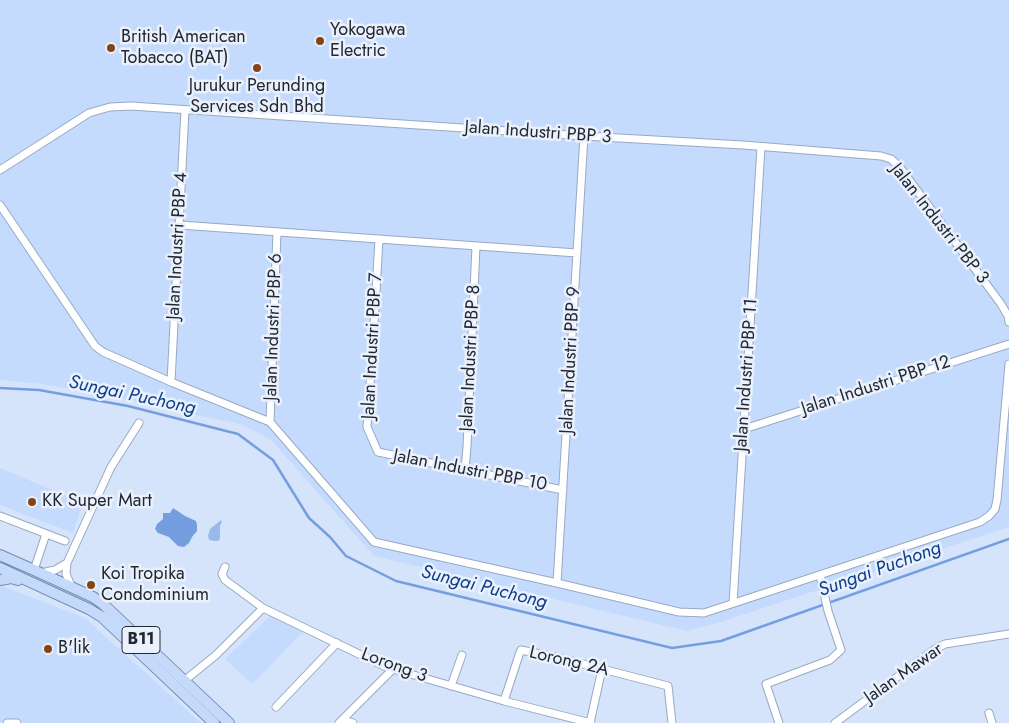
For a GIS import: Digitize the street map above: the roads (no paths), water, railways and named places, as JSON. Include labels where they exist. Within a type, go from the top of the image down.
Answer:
[{"type":"main road","name":"B11","points":[[0,555],[93,597],[103,604],[229,723]]},
{"type":"main road","name":"B11","points":[[0,568],[102,617],[214,723]]},
{"type":"main road","points":[[0,580],[11,578],[34,584]]},
{"type":"street","name":"Jalan Industri PBP 3","points":[[0,170],[88,113],[118,106],[868,154],[891,159],[899,166],[1001,304],[1008,316],[1009,322]]},
{"type":"street","name":"Jalan Industri PBP 4","points":[[171,382],[185,110]]},
{"type":"street","name":"Jalan Industri PBP 9","points":[[557,583],[584,136]]},
{"type":"street","name":"Jalan Industri PBP 11","points":[[733,603],[761,147]]},
{"type":"street","points":[[0,205],[95,346],[103,352],[171,382],[270,422],[374,542],[679,612],[704,612],[980,522],[989,516],[997,500],[1009,364]]},
{"type":"street","points":[[180,225],[577,253]]},
{"type":"street","name":"Jalan Industri PBP 6","points":[[270,422],[278,232]]},
{"type":"street","name":"Jalan Industri PBP 7","points":[[378,452],[367,427],[379,239]]},
{"type":"street","name":"Jalan Industri PBP 8","points":[[465,470],[476,246]]},
{"type":"street","name":"Jalan Industri PBP 12","points":[[744,429],[1009,344]]},
{"type":"street","points":[[72,588],[66,574],[67,563],[111,467],[139,423]]},
{"type":"street","name":"Jalan Industri PBP 10","points":[[378,452],[563,490]]},
{"type":"street","points":[[0,516],[65,541]]},
{"type":"street","points":[[46,534],[37,571],[55,570],[67,563]]},
{"type":"street","name":"Lorong 3","points":[[225,567],[222,574],[225,580],[263,608],[393,670],[590,723]]},
{"type":"street","points":[[779,723],[766,684],[830,660],[841,650],[828,610],[820,575]]},
{"type":"street","points":[[184,681],[216,655],[263,608]]},
{"type":"street","name":"Jalan Mawar","points":[[835,723],[935,649],[946,644],[1009,634]]},
{"type":"street","points":[[276,707],[337,643]]},
{"type":"street","name":"Lorong 2A","points":[[504,701],[521,650],[560,658],[668,686],[672,723]]},
{"type":"street","points":[[451,686],[462,655]]},
{"type":"street","points":[[590,723],[602,669]]},
{"type":"street","points":[[340,722],[393,670]]},
{"type":"street","points":[[989,713],[992,723]]},
{"type":"street","points":[[340,722],[353,723]]},
{"type":"street","points":[[7,723],[17,723]]},
{"type":"waterway","name":"Sungai Puchong","points":[[0,388],[39,390],[128,406],[238,434],[273,460],[309,518],[330,537],[346,556],[396,581],[672,648],[721,641],[1009,539]]},
{"type":"place","name":"Yokogawa Electric","points":[[320,41]]},
{"type":"place","name":"British American Tobacco (BAT)","points":[[111,48]]},
{"type":"place","name":"Jurukur Perunding Services Sdn Bhd","points":[[257,68]]},
{"type":"place","name":"KK Super Mart","points":[[32,502]]},
{"type":"place","name":"Koi Tropika Condominium","points":[[91,585]]},
{"type":"place","name":"B'lik","points":[[48,649]]}]
